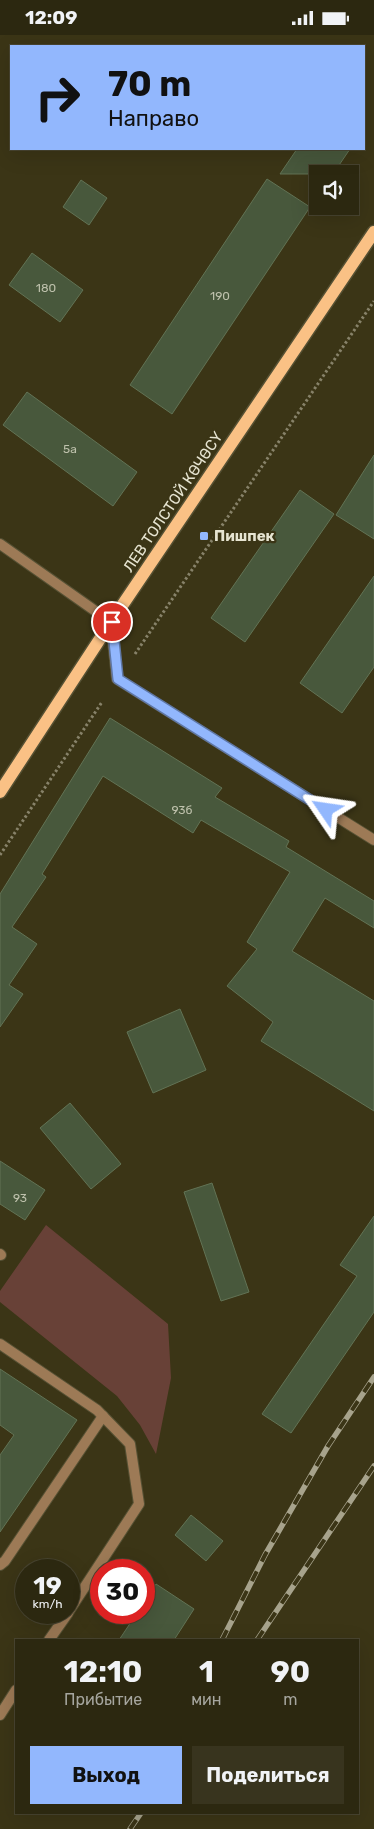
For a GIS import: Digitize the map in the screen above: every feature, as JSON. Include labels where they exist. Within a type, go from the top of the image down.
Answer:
[{"type":"main road","name":"ЛЕВ ТОЛСТОЙ КӨЧӨСҮ","points":[[0,792],[374,232]]},
{"type":"street","points":[[0,544],[112,622],[118,679],[374,840]]},
{"type":"street","points":[[0,1344],[103,1416],[130,1444],[140,1503],[80,1594]]},
{"type":"street","points":[[0,1565],[5,1561],[103,1416]]},
{"type":"street","points":[[50,1639],[60,1624]]},
{"type":"street","points":[[0,1715],[15,1692]]},
{"type":"path","points":[[135,654],[374,301]]},
{"type":"path","points":[[0,855],[102,702]]},
{"type":"shaded area","points":[[46,1225],[168,1324],[171,1378],[156,1454],[140,1425],[117,1396],[0,1302],[0,1291]]},
{"type":"building","points":[[296,150],[349,150],[339,165],[309,165],[309,174],[280,174]]},
{"type":"building","points":[[267,179],[309,206],[172,414],[130,385]]},
{"type":"building","points":[[81,180],[107,198],[89,225],[63,207]]},
{"type":"building","points":[[32,253],[83,290],[60,322],[9,285]]},
{"type":"building","points":[[27,392],[137,472],[113,506],[3,425]]},
{"type":"building","points":[[374,455],[374,539],[336,515]]},
{"type":"building","points":[[300,490],[334,514],[245,642],[211,618]]},
{"type":"building","points":[[374,576],[374,667],[342,713],[300,683]]},
{"type":"building","points":[[110,718],[222,788],[215,797],[289,841],[286,847],[374,901],[374,928],[325,898],[292,951],[374,1001],[374,1111],[261,1041],[273,1022],[227,986],[257,949],[247,942],[290,872],[201,820],[193,833],[103,776],[42,874],[46,877],[12,927],[37,944],[9,985],[23,994],[0,1027],[0,894]]},
{"type":"building","points":[[180,1009],[206,1070],[153,1093],[127,1032]]},
{"type":"building","points":[[70,1103],[121,1164],[91,1189],[40,1128]]},
{"type":"building","points":[[0,1161],[45,1190],[25,1220],[0,1204]]},
{"type":"building","points":[[212,1183],[249,1292],[221,1301],[184,1192]]},
{"type":"building","points":[[374,1216],[374,1312],[291,1433],[262,1414],[357,1276],[340,1265]]},
{"type":"building","points":[[0,1369],[77,1420],[0,1532],[0,1455],[14,1435],[0,1425]]},
{"type":"building","points":[[191,1515],[223,1541],[206,1561],[175,1535]]},
{"type":"building","points":[[156,1584],[194,1609],[175,1639],[120,1639],[130,1624],[155,1624]]},
{"type":"railway","points":[[223,1639],[265,1555],[328,1446],[374,1377]]},
{"type":"railway","points":[[258,1639],[374,1466]]},
{"type":"railway","points":[[130,1829],[140,1814]]},
{"type":"place","name":"Пишпек","points":[[204,536]]},
{"type":"route","points":[[112,622],[118,679],[326,810]]}]
